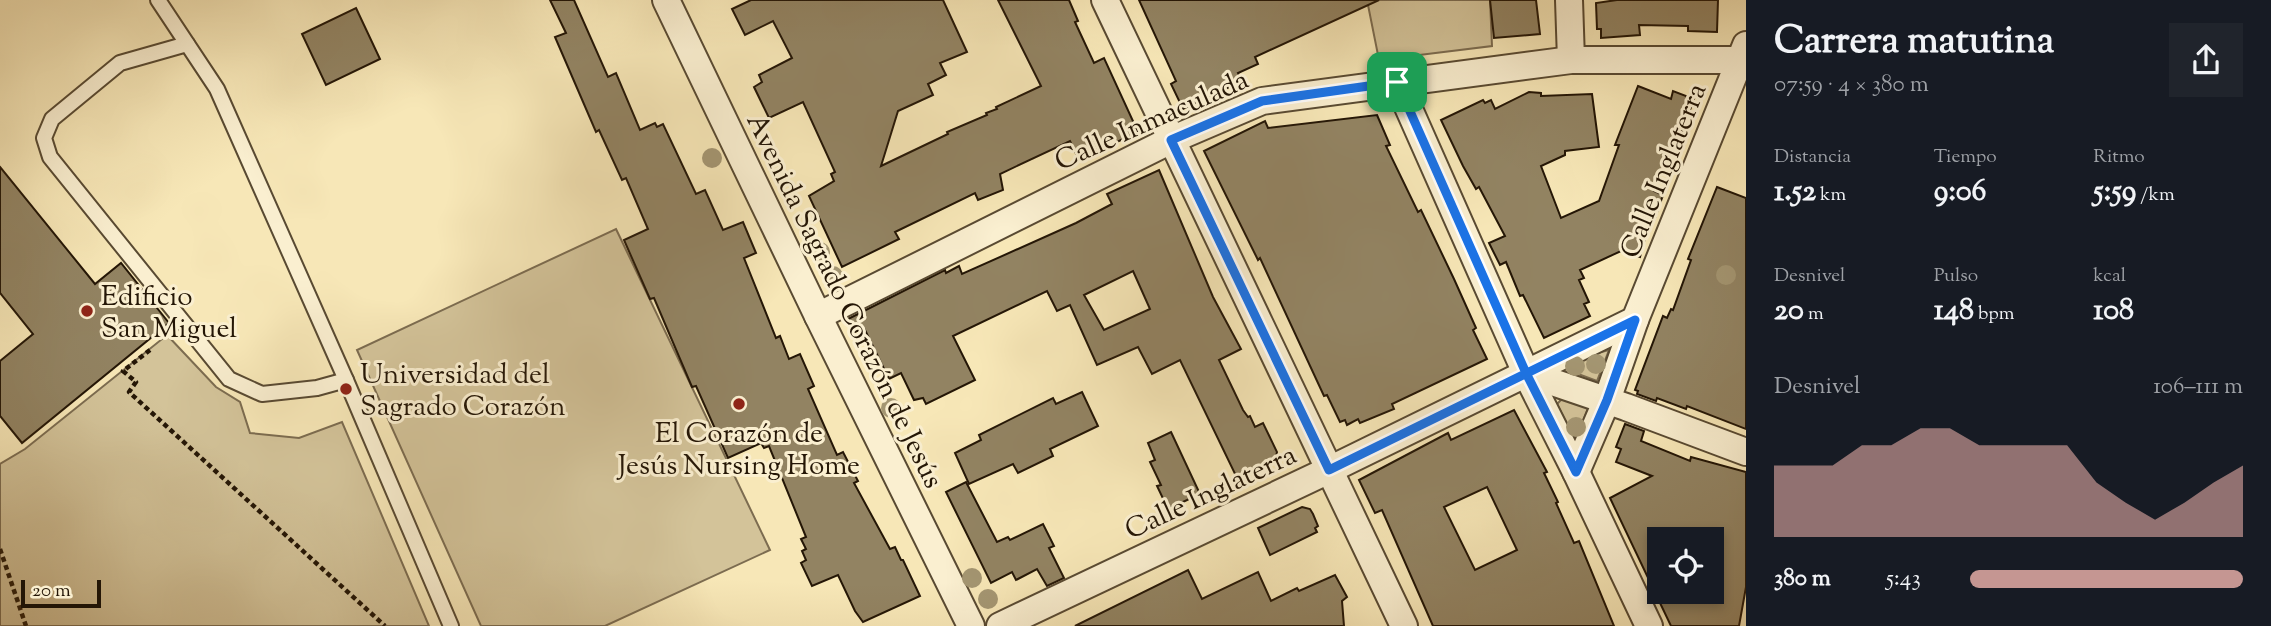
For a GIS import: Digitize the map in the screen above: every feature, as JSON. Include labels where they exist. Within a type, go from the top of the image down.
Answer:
[{"type":"street","name":"Avenida Sagrado Corazón de Jesús","points":[[666,0],[971,626]]},
{"type":"street","points":[[1105,0],[1404,626]]},
{"type":"street","points":[[1569,0],[1571,60]]},
{"type":"street","name":"Calle Inmaculada","points":[[818,316],[1171,140],[1262,101],[1571,60],[1744,55]]},
{"type":"street","name":"Calle Inglaterra","points":[[1576,472],[1744,55]]},
{"type":"street","points":[[1397,82],[1526,373],[1650,626]]},
{"type":"street","name":"Calle Inglaterra","points":[[1000,626],[1329,470],[1635,320]]},
{"type":"street","points":[[1526,373],[1746,452]]},
{"type":"lane","points":[[158,0],[217,89],[451,626]]},
{"type":"lane","points":[[187,44],[120,64],[52,119],[44,138],[50,157],[229,379],[262,394],[317,388],[346,380]]},
{"type":"path","points":[[150,350],[123,371],[136,382],[129,392],[386,626]]},
{"type":"path","points":[[0,549],[26,626]]},
{"type":"shaded area","points":[[1367,0],[1490,0],[1492,46],[1379,60]]},
{"type":"shaded area","points":[[616,229],[770,550],[605,626],[481,626],[357,350]]},
{"type":"shaded area","points":[[167,335],[216,387],[240,402],[250,433],[299,438],[342,422],[429,626],[0,626],[0,464],[25,449]]},
{"type":"shaded area","points":[[1609,350],[1597,381],[1570,371],[1571,360]]},
{"type":"shaded area","points":[[1563,398],[1588,408],[1575,441],[1557,404]]},
{"type":"building","points":[[550,0],[574,0],[608,77],[616,73],[640,130],[655,123],[657,127],[663,124],[696,194],[705,190],[723,230],[743,222],[756,253],[744,258],[776,338],[780,336],[789,359],[800,354],[814,386],[808,389],[837,455],[843,452],[858,481],[854,483],[890,549],[895,547],[903,560],[920,596],[863,622],[838,575],[812,586],[801,563],[806,560],[802,551],[806,549],[801,539],[806,537],[769,446],[764,448],[761,443],[728,458],[696,386],[692,387],[654,298],[650,299],[624,240],[648,229],[626,178],[622,180],[599,130],[596,132],[555,37],[566,33]]},
{"type":"building","points":[[751,0],[943,0],[967,52],[940,63],[946,75],[928,84],[933,95],[898,111],[881,166],[1041,86],[998,0],[1069,0],[1078,21],[1075,22],[1094,63],[1104,58],[1138,132],[1079,160],[1070,141],[1000,174],[1003,190],[978,200],[975,193],[895,232],[899,239],[842,267],[809,196],[834,181],[831,174],[835,172],[803,102],[769,118],[754,87],[762,82],[759,75],[792,58],[773,21],[745,35],[732,9]]},
{"type":"building","points":[[1139,0],[1379,0],[1255,57],[1258,64],[1238,73],[1242,81],[1183,109],[1171,84],[1176,81]]},
{"type":"building","points":[[1490,0],[1536,0],[1540,34],[1494,38]]},
{"type":"building","points":[[1617,0],[1718,0],[1717,32],[1688,31],[1688,26],[1639,25],[1640,35],[1601,38],[1601,29],[1597,29],[1596,3]]},
{"type":"building","points":[[356,8],[380,59],[326,85],[302,34]]},
{"type":"building","points":[[1638,86],[1671,99],[1673,91],[1694,99],[1682,132],[1677,130],[1654,191],[1663,195],[1654,221],[1650,220],[1640,257],[1621,251],[1580,270],[1584,278],[1579,280],[1589,302],[1584,304],[1590,316],[1544,338],[1523,295],[1520,296],[1506,262],[1500,265],[1489,243],[1505,236],[1479,187],[1476,189],[1463,166],[1441,120],[1483,100],[1485,103],[1491,100],[1495,109],[1529,92],[1541,93],[1541,96],[1592,94],[1599,147],[1565,151],[1565,155],[1541,166],[1561,218],[1599,201],[1619,145],[1615,145]]},
{"type":"building","points":[[1377,115],[1390,145],[1386,146],[1454,279],[1487,359],[1392,404],[1394,409],[1360,423],[1358,419],[1347,425],[1345,420],[1340,422],[1327,395],[1324,396],[1260,258],[1258,260],[1204,151],[1265,121],[1268,128]]},
{"type":"building","name":"Edificio San Miguel","points":[[0,167],[95,284],[121,263],[169,323],[22,443],[0,416],[0,361],[33,334],[0,293]]},
{"type":"building","points":[[1159,170],[1213,297],[1241,349],[1219,360],[1243,410],[1250,416],[1255,427],[1263,423],[1277,452],[1275,460],[1237,478],[1180,360],[1152,374],[1138,347],[1097,365],[1070,305],[1057,311],[1047,291],[953,336],[975,380],[926,404],[923,398],[914,400],[901,373],[889,379],[864,328],[855,332],[848,319],[945,270],[946,273],[959,266],[962,274],[1076,223],[1112,204],[1107,194]],"holes":[[[1133,271],[1150,309],[1104,330],[1084,295]]]},
{"type":"building","points":[[1717,187],[1746,198],[1746,429],[1687,406],[1686,409],[1657,398],[1656,401],[1637,394],[1638,391],[1635,390],[1663,316],[1667,318],[1671,309],[1673,310],[1691,260],[1688,259]]},
{"type":"building","points":[[1082,392],[1098,426],[1050,449],[1053,456],[1018,473],[1013,464],[969,484],[955,453],[981,440],[979,435],[1053,398],[1056,404]]},
{"type":"building","points":[[1514,410],[1547,472],[1544,473],[1574,543],[1579,541],[1614,626],[1433,626],[1382,510],[1375,513],[1359,480],[1448,433],[1451,440]],"holes":[[[1487,487],[1517,550],[1475,570],[1444,507]]]},
{"type":"building","points":[[1625,424],[1644,431],[1641,441],[1690,461],[1691,457],[1746,472],[1746,587],[1739,626],[1671,626],[1661,604],[1724,604],[1724,527],[1647,527],[1647,576],[1610,498],[1652,476],[1616,462],[1621,449],[1616,447]]},
{"type":"building","points":[[1171,432],[1200,494],[1168,509],[1157,486],[1161,485],[1150,462],[1155,460],[1148,443]]},
{"type":"building","points":[[966,482],[997,542],[1008,537],[1010,540],[1043,524],[1054,546],[1049,548],[1064,578],[1047,586],[1037,569],[1016,580],[1012,572],[991,583],[946,492]]},
{"type":"building","points":[[1302,507],[1310,509],[1313,514],[1318,526],[1315,528],[1317,532],[1270,555],[1258,528]]},
{"type":"building","points":[[1188,570],[1202,599],[1258,572],[1271,601],[1297,588],[1299,591],[1335,575],[1347,597],[1342,601],[1344,626],[1075,626]]},
{"type":"place","name":"Edificio San Miguel","points":[[87,311]]},
{"type":"place","name":"Universidad del Sagrado Corazón","points":[[346,389]]},
{"type":"place","name":"El Corazón de Jesús Nursing Home","points":[[739,404]]},
{"type":"route","points":[[1397,82],[1262,101],[1171,140],[1329,470],[1526,373],[1635,320],[1607,400],[1576,472],[1526,373],[1397,82]]}]
